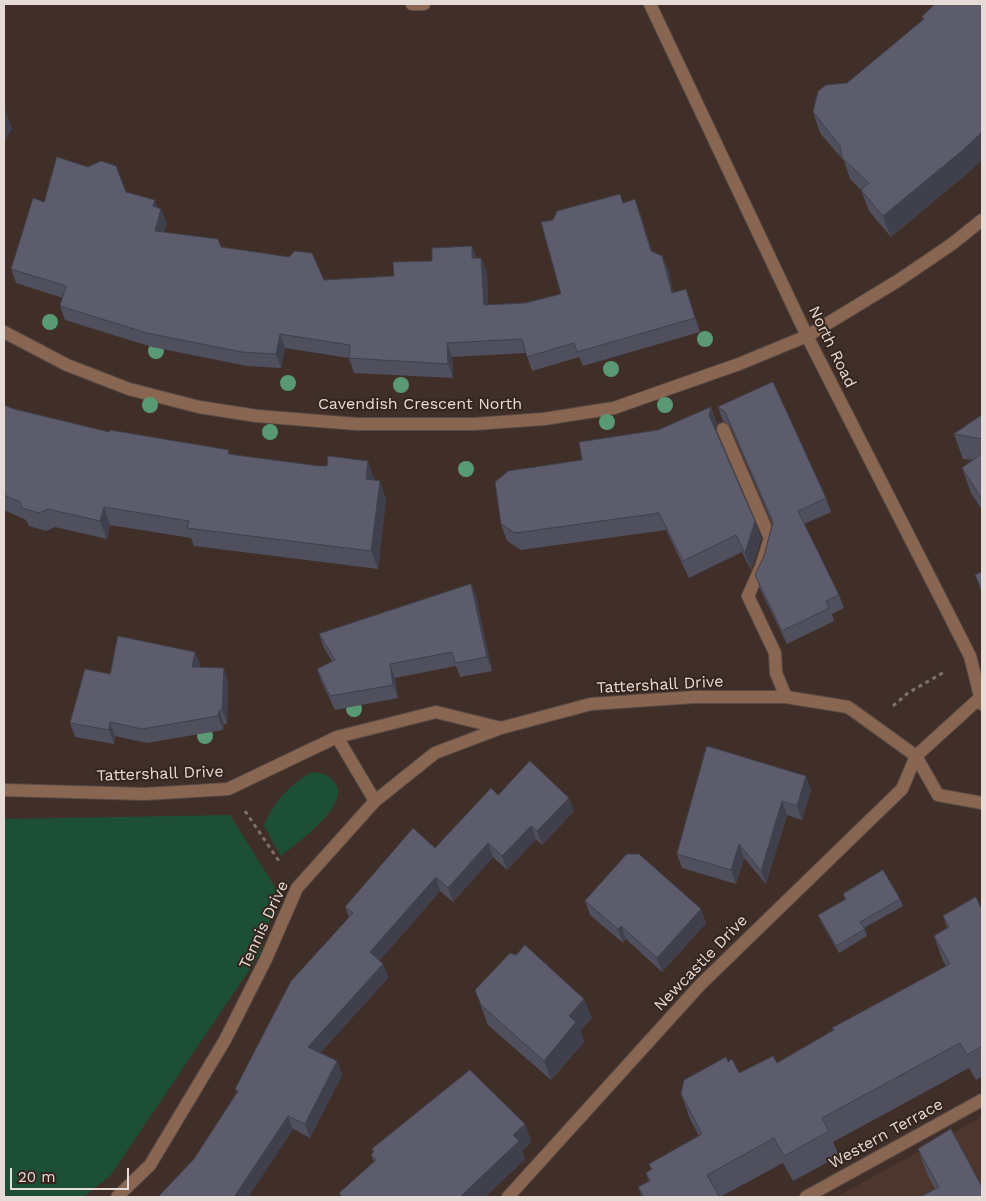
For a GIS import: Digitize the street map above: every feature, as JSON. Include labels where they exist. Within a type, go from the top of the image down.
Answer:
[{"type":"street","points":[[412,4],[424,4]]},
{"type":"street","name":"North Road","points":[[650,4],[807,336],[970,656],[981,700]]},
{"type":"street","name":"Cavendish Crescent North","points":[[4,332],[67,365],[129,389],[199,407],[257,416],[377,424],[474,424],[544,420],[614,408],[730,368],[807,336],[899,280],[952,244],[982,220]]},
{"type":"street","points":[[723,429],[770,538],[761,567],[748,596],[774,653],[776,673],[786,697]]},
{"type":"street","name":"Tattershall Drive","points":[[4,790],[146,794],[228,789],[337,737],[436,712],[501,728],[591,704],[694,697],[786,697],[848,707],[916,756],[938,795],[982,803]]},
{"type":"street","points":[[916,756],[981,700]]},
{"type":"street","name":"Tennis Drive","points":[[117,1197],[150,1165],[224,1040],[266,959],[297,888],[375,801],[435,753],[501,728]]},
{"type":"street","points":[[337,737],[375,801]]},
{"type":"street","name":"Newcastle Drive","points":[[508,1197],[700,985],[902,789],[916,756]]},
{"type":"street","name":"Western Terrace","points":[[806,1197],[982,1100]]},
{"type":"path","points":[[908,693],[934,677]]},
{"type":"path","points":[[228,789],[242,806],[297,888]]},
{"type":"shaded area","points":[[982,1117],[982,1197],[836,1197]]},
{"type":"green space","points":[[312,772],[324,774],[333,780],[338,789],[336,800],[321,822],[281,856],[264,826],[267,818],[283,795]]},
{"type":"green space","points":[[230,815],[278,892],[260,954],[110,1176],[83,1197],[4,1197],[4,819]]},
{"type":"building","points":[[935,4],[982,4],[982,132],[883,216],[861,190],[869,183],[842,158],[840,146],[813,112],[818,91],[826,85],[847,83],[924,19],[922,17]]},
{"type":"building","points":[[57,157],[88,167],[101,161],[116,166],[126,192],[155,200],[153,206],[161,209],[155,231],[218,239],[221,247],[289,257],[295,251],[312,253],[324,280],[394,276],[393,262],[432,261],[432,248],[472,246],[472,258],[481,258],[484,305],[525,303],[561,294],[541,222],[553,220],[557,211],[620,194],[623,203],[635,199],[651,251],[662,256],[672,293],[686,289],[695,318],[577,352],[574,343],[527,357],[522,339],[447,343],[448,364],[349,358],[350,345],[280,334],[276,354],[242,352],[147,333],[60,306],[66,286],[11,269],[33,198],[44,202]]},
{"type":"building","points":[[773,382],[826,498],[798,511],[839,595],[826,601],[829,608],[782,631],[755,575],[764,556],[773,522],[725,412],[718,407]]},
{"type":"building","points":[[4,405],[109,432],[110,430],[229,450],[228,454],[319,466],[327,466],[328,456],[368,461],[366,479],[380,481],[371,551],[187,528],[189,521],[104,507],[100,521],[48,509],[39,513],[22,508],[20,502],[4,495]]},
{"type":"building","points":[[711,407],[709,415],[755,521],[745,553],[736,535],[683,561],[659,513],[515,533],[501,524],[495,482],[508,471],[582,460],[579,442],[658,430]]},
{"type":"building","points":[[982,415],[982,439],[954,434]]},
{"type":"building","points":[[982,454],[982,499],[962,468]]},
{"type":"building","points":[[982,572],[982,590],[975,575]]},
{"type":"building","points":[[471,584],[487,657],[455,663],[452,652],[390,664],[393,685],[330,696],[317,669],[335,660],[319,634]]},
{"type":"building","points":[[118,636],[195,652],[192,667],[224,668],[222,710],[219,710],[218,716],[142,729],[110,722],[109,730],[70,723],[85,669],[110,674]]},
{"type":"building","points":[[707,746],[806,776],[797,806],[782,801],[761,871],[739,844],[731,870],[677,854]]},
{"type":"building","points":[[530,761],[569,798],[537,831],[531,826],[502,856],[488,843],[448,888],[436,877],[370,952],[383,964],[308,1047],[337,1061],[305,1124],[288,1116],[234,1197],[158,1197],[194,1159],[238,1091],[235,1089],[291,981],[353,913],[345,907],[413,828],[435,848],[491,788],[498,795]]},
{"type":"building","points":[[627,854],[639,854],[701,909],[657,958],[621,926],[618,929],[585,901]]},
{"type":"building","points":[[883,870],[900,899],[860,922],[865,929],[836,946],[818,915],[846,899],[843,894]]},
{"type":"building","points":[[976,897],[982,907],[982,1046],[967,1055],[960,1043],[822,1118],[829,1131],[784,1156],[774,1138],[707,1175],[719,1196],[717,1197],[644,1197],[638,1187],[650,1181],[646,1173],[652,1169],[649,1164],[702,1134],[681,1094],[684,1080],[726,1057],[728,1062],[732,1059],[739,1073],[773,1056],[777,1063],[834,1030],[832,1028],[950,964],[934,936],[949,927],[943,916]]},
{"type":"building","points":[[525,945],[584,999],[569,1016],[576,1022],[544,1061],[481,1005],[475,990],[510,953],[516,955]]},
{"type":"building","points":[[470,1070],[525,1124],[513,1135],[519,1141],[460,1197],[343,1197],[339,1193],[376,1160],[371,1155],[374,1151],[372,1149]]},
{"type":"building","points":[[951,1129],[982,1187],[982,1197],[920,1197],[939,1187],[918,1149]]}]
